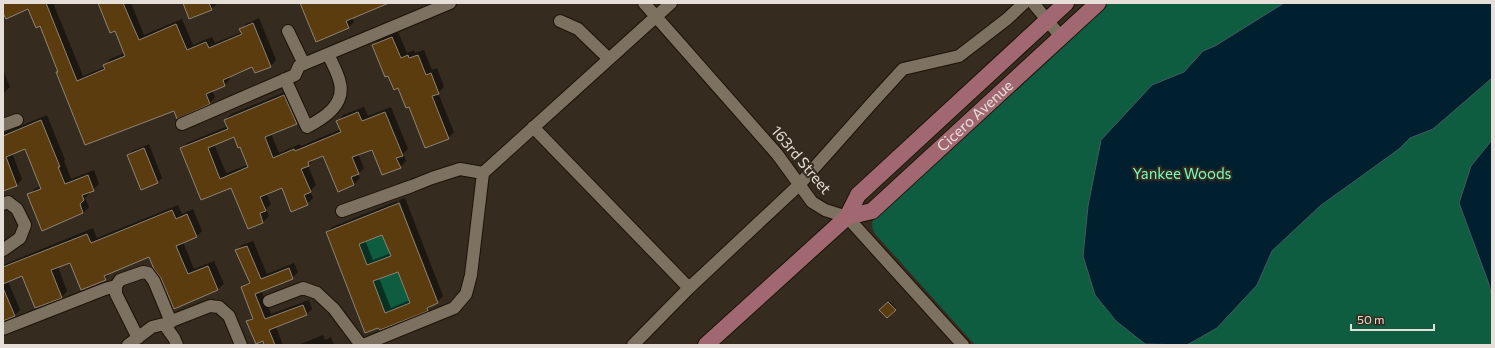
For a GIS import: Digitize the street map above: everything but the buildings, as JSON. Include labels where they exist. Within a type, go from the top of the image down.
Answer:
[{"type":"main road","name":"Cicero Avenue","points":[[706,345],[846,217],[858,195],[1066,3]]},
{"type":"main road","name":"Cicero Avenue","points":[[846,217],[872,211],[1098,3]]},
{"type":"street","points":[[182,124],[285,79],[295,74],[299,66],[450,3]]},
{"type":"street","name":"163rd Street","points":[[644,3],[777,154],[812,202],[824,210],[846,217],[963,345]]},
{"type":"street","points":[[269,301],[303,288],[317,293],[334,309],[362,345],[454,308],[466,294],[471,275],[482,173],[671,3]]},
{"type":"street","points":[[633,345],[689,288],[799,185],[904,69],[959,56],[1007,19],[1024,3]]},
{"type":"street","points":[[1033,3],[1061,37]]},
{"type":"street","points":[[560,21],[578,29],[609,59]]},
{"type":"street","points":[[288,31],[304,64]]},
{"type":"street","points":[[285,79],[307,126],[320,120],[332,111],[340,98],[340,84],[328,54]]},
{"type":"street","points":[[3,125],[17,120]]},
{"type":"street","points":[[533,127],[689,288]]},
{"type":"street","points":[[342,211],[460,169],[482,173]]},
{"type":"street","points":[[3,204],[8,202],[17,209],[25,225],[20,238],[3,250]]},
{"type":"street","points":[[138,338],[116,294],[116,286],[120,280],[143,272],[148,273],[154,281],[177,345]]},
{"type":"street","points":[[3,329],[116,286]]},
{"type":"street","points":[[128,345],[152,327],[168,323],[210,306],[219,307],[229,316],[241,345]]},
{"type":"green space","name":"Yankee Woods","points":[[1106,3],[1492,3],[1492,345],[975,345],[876,235],[872,228],[875,215]]},
{"type":"green space","points":[[382,235],[391,256],[367,265],[359,244]]},
{"type":"green space","points":[[398,272],[410,303],[385,313],[373,281]]},
{"type":"water","points":[[1284,3],[1492,3],[1492,78],[1433,129],[1410,138],[1399,149],[1320,206],[1272,251],[1257,285],[1217,328],[1187,345],[1145,344],[1116,321],[1095,295],[1083,256],[1088,206],[1101,140],[1152,85],[1184,72],[1203,51],[1215,46]]},
{"type":"water","points":[[1492,140],[1492,297],[1489,284],[1459,203],[1471,166]]}]
